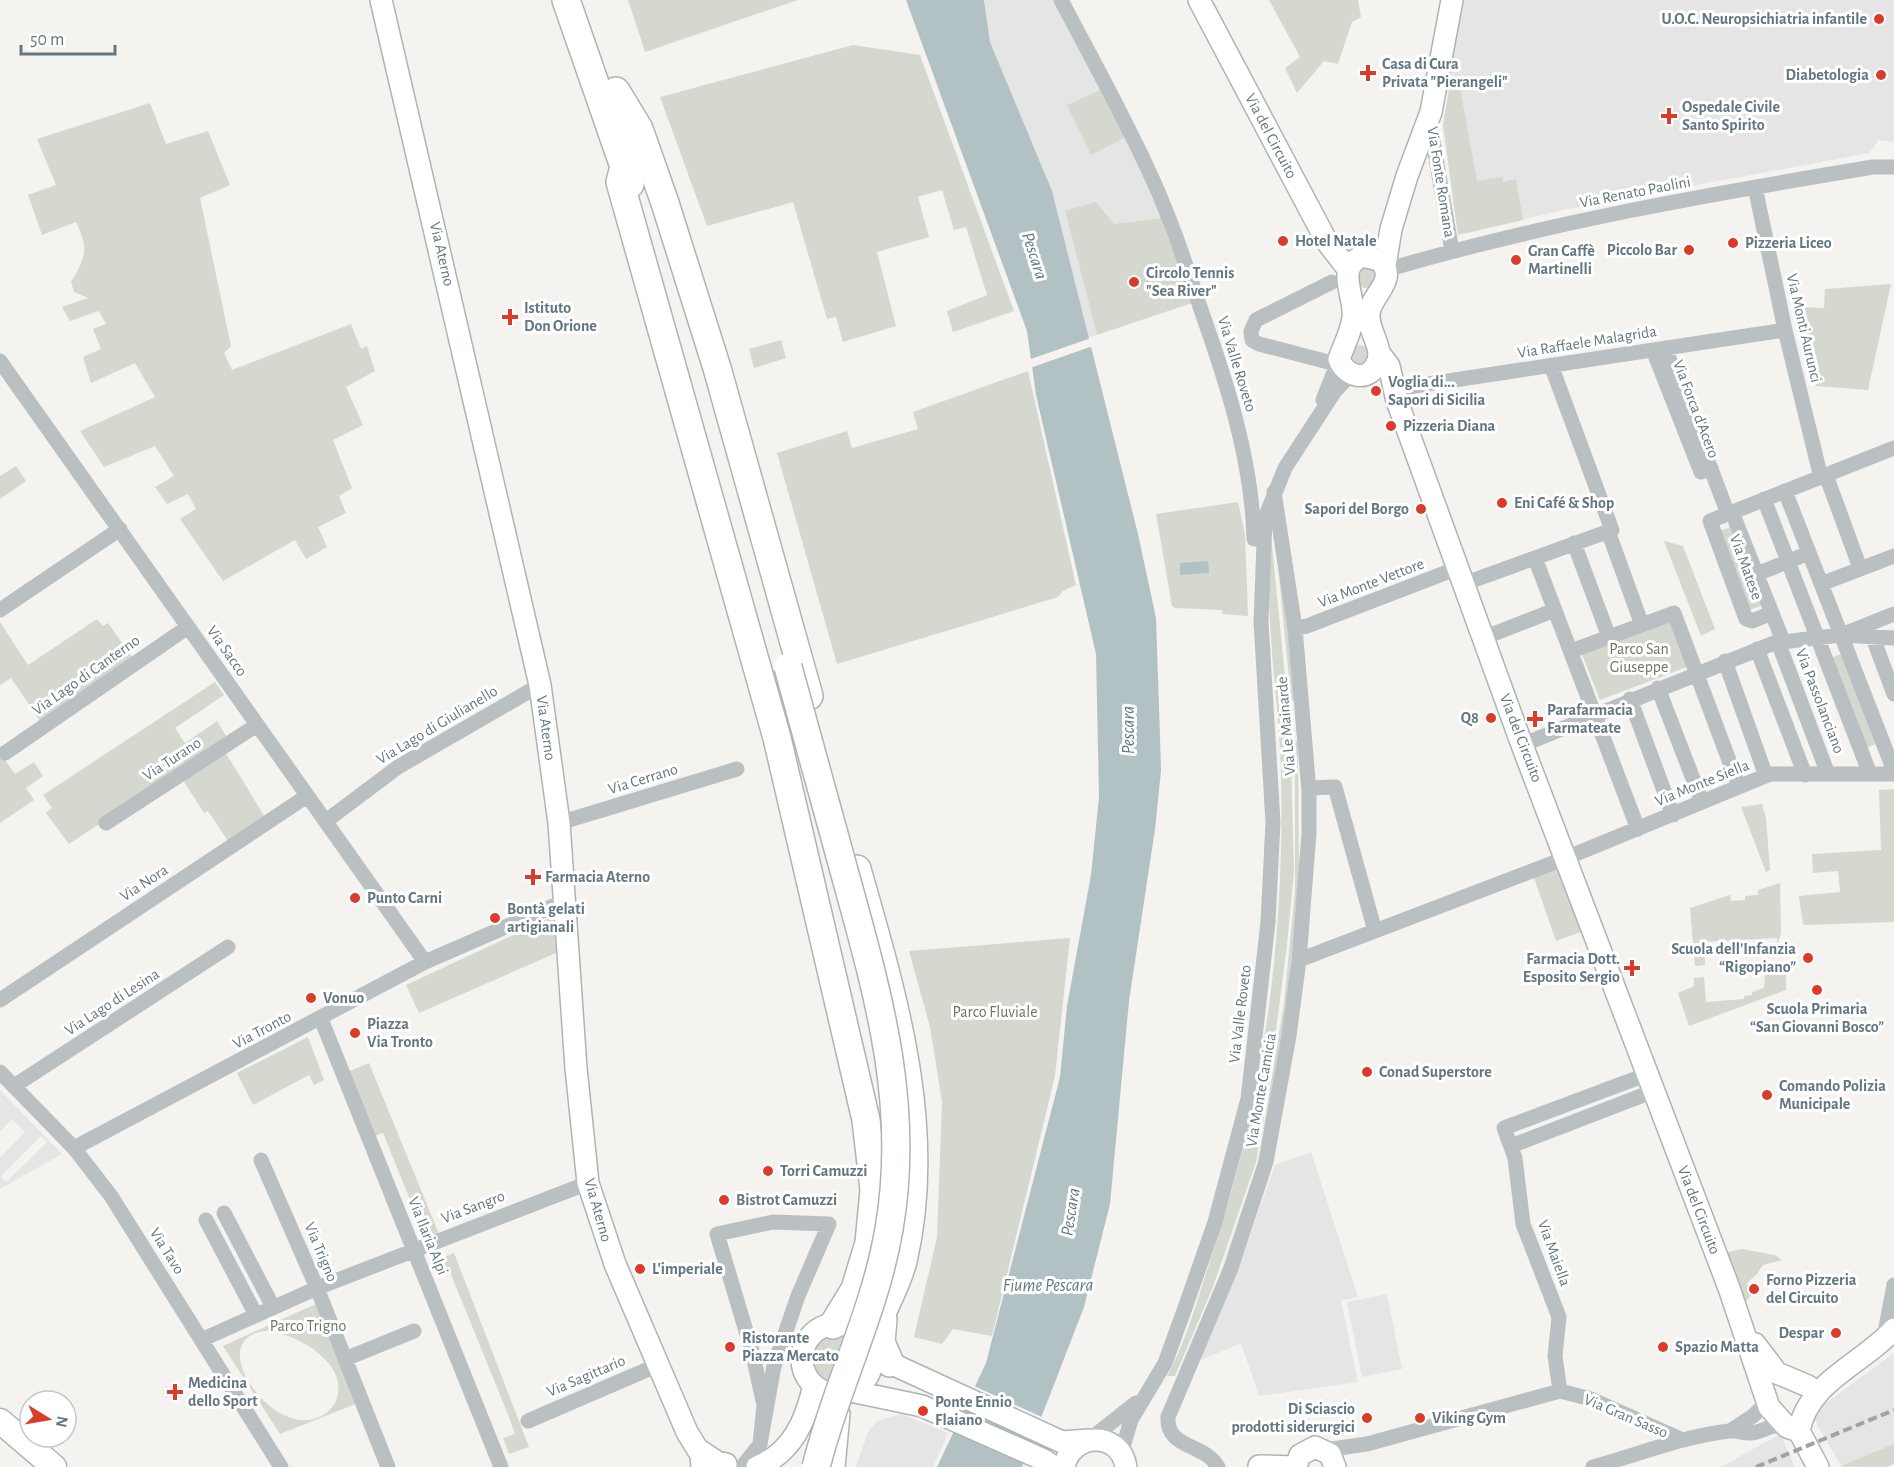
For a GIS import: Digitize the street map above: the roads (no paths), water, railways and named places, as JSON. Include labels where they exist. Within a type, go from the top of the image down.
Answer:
[{"type":"highway","points":[[566,0],[624,167],[678,338],[781,669],[883,1015],[897,1112],[893,1204],[884,1255],[868,1315],[836,1400],[829,1462]]},
{"type":"highway","points":[[584,0],[662,226],[781,669],[868,1014],[882,1108],[881,1175],[872,1244],[852,1318],[821,1398],[793,1457]]},
{"type":"highway","points":[[616,91],[639,129],[717,368],[894,1006],[911,1092],[914,1167],[906,1244],[880,1336],[882,1347],[877,1354]]},
{"type":"highway","points":[[624,167],[620,182],[777,738],[866,1120],[874,1190],[869,1243],[855,1289],[832,1325]]},
{"type":"main road","points":[[0,1421],[54,1467]]},
{"type":"street","name":"Via Aterno","points":[[381,0],[540,685],[559,823],[576,1068],[588,1183],[610,1253],[687,1432],[718,1463]]},
{"type":"street","name":"Via Valle Roveto","points":[[1061,0],[1153,179],[1223,375],[1250,480],[1257,609],[1261,622]]},
{"type":"street","name":"Via del Circuito","points":[[1199,0],[1327,242],[1348,273]]},
{"type":"street","name":"Via Fonte Romana","points":[[1417,150],[1420,112],[1440,0]]},
{"type":"street","name":"Via Fonte Romana","points":[[1379,292],[1385,285],[1385,268],[1391,229],[1431,112],[1452,0]]},
{"type":"street","name":"Via Fonte Romana","points":[[1431,112],[1432,135],[1452,251]]},
{"type":"street","name":"Via Renato Paolini","points":[[1385,268],[1573,223],[1755,187],[1873,167],[1894,167]]},
{"type":"street","name":"Via Monti Aurunci","points":[[1755,187],[1785,330],[1824,477],[1860,568]]},
{"type":"street","name":"Via Fonte Romana","points":[[1348,273],[1391,229]]},
{"type":"street","points":[[1380,354],[1374,370],[1348,368],[1259,344],[1252,340],[1251,331],[1256,320],[1376,258],[1385,268]]},
{"type":"street","points":[[1348,273],[1361,295],[1379,292]]},
{"type":"street","points":[[1272,496],[1285,468],[1348,368],[1353,315],[1348,273]]},
{"type":"street","name":"Via del Circuito","points":[[1379,292],[1368,317],[1380,354],[1389,366],[1396,395],[1522,745],[1744,1329],[1767,1402],[1772,1413],[1793,1429],[1818,1467]]},
{"type":"street","name":"Via Raffaele Malagrida","points":[[1396,395],[1551,366],[1785,330]]},
{"type":"street","name":"Via Forca d'Acero","points":[[1659,349],[1730,513]]},
{"type":"street","name":"Via Sacco","points":[[0,361],[425,962]]},
{"type":"street","points":[[1551,366],[1642,625]]},
{"type":"street","points":[[1348,368],[1396,395]]},
{"type":"street","name":"Via Matese","points":[[1772,613],[1752,621],[1746,619],[1710,522],[1894,448]]},
{"type":"street","points":[[1785,491],[1841,635],[1890,750],[1894,772]]},
{"type":"street","name":"Via Valle Roveto","points":[[1125,1462],[1131,1420],[1165,1363],[1190,1295],[1215,1221],[1248,1099],[1268,922],[1273,822],[1261,622],[1262,532],[1272,496]]},
{"type":"street","name":"Via Le Mainarde","points":[[1272,496],[1295,628],[1309,788],[1309,833],[1299,960]]},
{"type":"street","points":[[1764,499],[1817,637]]},
{"type":"street","name":"Via Matese","points":[[1730,513],[1772,613],[1781,641]]},
{"type":"street","points":[[0,610],[120,529]]},
{"type":"street","points":[[1461,576],[1535,558],[1610,531]]},
{"type":"street","points":[[1574,543],[1609,637]]},
{"type":"street","name":"Via Matese","points":[[1756,574],[1809,554]]},
{"type":"street","points":[[1821,584],[1894,556]]},
{"type":"street","points":[[1535,558],[1638,829]]},
{"type":"street","name":"Via Monte Vettore","points":[[1295,628],[1461,576]]},
{"type":"street","points":[[1483,638],[1555,610]]},
{"type":"street","points":[[1571,651],[1674,613],[1739,787]]},
{"type":"street","name":"Via Passolanciano","points":[[1841,635],[1894,614]]},
{"type":"street","name":"Via Lago di Canterno","points":[[5,753],[188,627]]},
{"type":"street","name":"Via Passolanciano","points":[[1522,745],[1629,699],[1781,641],[1841,635],[1894,638]]},
{"type":"street","name":"Via Passolanciano","points":[[1817,637],[1867,767],[1890,750]]},
{"type":"street","points":[[1874,638],[1894,694]]},
{"type":"street","name":"Via Passolanciano","points":[[1781,641],[1828,774]]},
{"type":"street","points":[[1757,649],[1805,775]]},
{"type":"street","points":[[1725,661],[1766,776]]},
{"type":"street","name":"Via Lago di Giulianello","points":[[326,821],[398,767],[540,685]]},
{"type":"street","points":[[1658,688],[1702,802]]},
{"type":"street","points":[[1629,699],[1672,815]]},
{"type":"street","name":"Via Turano","points":[[106,823],[257,724]]},
{"type":"street","name":"Via Monte Siella","points":[[1566,858],[1766,776],[1828,774],[1867,767],[1894,772]]},
{"type":"street","name":"Via Cerrano","points":[[559,823],[737,769]]},
{"type":"street","points":[[1309,788],[1335,787],[1375,931]]},
{"type":"street","name":"Via Nora","points":[[0,1000],[307,796]]},
{"type":"street","points":[[1299,960],[1566,858]]},
{"type":"street","name":"Via Tronto","points":[[75,1148],[425,962],[565,901]]},
{"type":"street","name":"Via Lago di Lesina","points":[[14,1086],[228,947]]},
{"type":"street","name":"Via Monte Camicia","points":[[1218,1467],[1207,1455],[1173,1437],[1168,1428],[1168,1417],[1231,1268],[1266,1162],[1289,1036],[1299,960]]},
{"type":"street","name":"Via Ilaria Alpi","points":[[321,1019],[501,1467]]},
{"type":"street","name":"Via Tavo","points":[[0,1072],[75,1148],[111,1196],[281,1467]]},
{"type":"street","points":[[1511,1146],[1651,1083]]},
{"type":"street","name":"Via Maiella","points":[[1560,1391],[1555,1356],[1558,1317],[1522,1224],[1511,1146],[1504,1128],[1651,1083]]},
{"type":"street","name":"Via Trigno","points":[[261,1160],[317,1288],[388,1467]]},
{"type":"street","name":"Via Sangro","points":[[201,1340],[317,1288],[413,1249],[588,1183]]},
{"type":"street","points":[[224,1213],[273,1307]]},
{"type":"street","points":[[206,1220],[256,1315]]},
{"type":"street","points":[[773,1222],[829,1224],[798,1296],[774,1366],[760,1444],[764,1405],[752,1351],[717,1234],[773,1222]]},
{"type":"street","points":[[1730,1431],[1753,1416],[1783,1390],[1811,1391],[1839,1374],[1890,1336],[1894,1285]]},
{"type":"street","points":[[1089,1440],[1072,1449],[1054,1465],[922,1406],[849,1392],[829,1393],[814,1385],[804,1368],[804,1349],[815,1333],[832,1325],[852,1328],[861,1334],[877,1354],[1053,1438],[1067,1443],[1089,1440],[1107,1442],[1125,1462]]},
{"type":"street","name":"Via del Circuito","points":[[1744,1329],[1777,1373],[1811,1391]]},
{"type":"street","points":[[345,1359],[414,1331]]},
{"type":"street","points":[[829,1462],[839,1413],[849,1392],[868,1375],[877,1354]]},
{"type":"street","name":"Via Sagittario","points":[[528,1421],[658,1365]]},
{"type":"street","points":[[793,1457],[793,1440],[802,1424],[814,1385]]},
{"type":"street","name":"Via Gran Sasso","points":[[1330,1458],[1367,1444],[1560,1391],[1591,1399],[1655,1430],[1683,1440]]},
{"type":"street","points":[[1593,1467],[1657,1450],[1683,1440],[1730,1431],[1749,1433],[1770,1425],[1793,1429],[1804,1412],[1811,1391]]},
{"type":"street","name":"Via Valle Roveto","points":[[1089,1440],[1147,1393]]},
{"type":"street","points":[[829,1462],[851,1412],[861,1402],[878,1397]]},
{"type":"street","points":[[1655,1430],[1662,1439],[1657,1450]]},
{"type":"street","points":[[718,1463],[760,1444],[793,1457]]},
{"type":"street","points":[[1255,1466],[1298,1461],[1309,1448],[1330,1458]]},
{"type":"street","points":[[757,1467],[793,1457]]},
{"type":"water","name":"Fiume Pescara","points":[[906,0],[984,0],[990,42],[1052,191],[1138,534],[1156,618],[1161,771],[1155,829],[1129,1001],[1110,1204],[1084,1307],[1022,1467],[937,1467],[986,1363],[1060,1077],[1067,1006],[1091,875],[1099,797],[1096,654],[1036,395],[1027,331]]},
{"type":"water","points":[[1208,561],[1209,573],[1180,575],[1180,563]]},
{"type":"railway","points":[[1756,1467],[1894,1410]]},
{"type":"place","name":"U.O.C. Neuropsichiatria infantile","points":[[1879,19]]},
{"type":"place","name":"Casa di Cura Privata \"Pierangeli\"","points":[[1368,73]]},
{"type":"place","name":"Diabetologia","points":[[1881,75]]},
{"type":"place","name":"Ospedale Civile Santo Spirito","points":[[1669,116]]},
{"type":"place","name":"Hotel Natale","points":[[1283,241]]},
{"type":"place","name":"Pizzeria Liceo","points":[[1733,243]]},
{"type":"place","name":"Piccolo Bar","points":[[1689,250]]},
{"type":"place","name":"Gran Caffè Martinelli","points":[[1516,260]]},
{"type":"place","name":"Circolo Tennis \"Sea River\"","points":[[1134,282]]},
{"type":"place","name":"Istituto Don Orione","points":[[510,317]]},
{"type":"place","name":"Voglia di... Sapori di Sicilia","points":[[1376,391]]},
{"type":"place","name":"Pizzeria Diana","points":[[1391,426]]},
{"type":"place","name":"Eni Café & Shop","points":[[1502,503]]},
{"type":"place","name":"Sapori del Borgo","points":[[1421,509]]},
{"type":"place","name":"Q8","points":[[1491,718]]},
{"type":"place","name":"Parafarmacia Farmateate","points":[[1535,719]]},
{"type":"place","name":"Farmacia Aterno","points":[[533,877]]},
{"type":"place","name":"Punto Carni","points":[[355,898]]},
{"type":"place","name":"Bontà gelati artigianali","points":[[495,918]]},
{"type":"place","name":"Scuola dell’Infanzia “Rigopiano”","points":[[1808,958]]},
{"type":"place","name":"Farmacia Dott. Esposito Sergio","points":[[1632,968]]},
{"type":"place","name":"Scuola Primaria “San Giovanni Bosco”","points":[[1817,990]]},
{"type":"place","name":"Vonuo","points":[[311,998]]},
{"type":"place","name":"Piazza Via Tronto","points":[[355,1033]]},
{"type":"place","name":"Conad Superstore","points":[[1367,1072]]},
{"type":"place","name":"Comando Polizia Municipale","points":[[1767,1095]]},
{"type":"place","name":"Torri Camuzzi","points":[[768,1171]]},
{"type":"place","name":"Bistrot Camuzzi","points":[[724,1200]]},
{"type":"place","name":"L'imperiale","points":[[640,1269]]},
{"type":"place","name":"Forno Pizzeria del Circuito","points":[[1754,1289]]},
{"type":"place","name":"Despar","points":[[1836,1333]]},
{"type":"place","name":"Ristorante Piazza Mercato","points":[[730,1347]]},
{"type":"place","name":"Spazio Matta","points":[[1663,1347]]},
{"type":"place","name":"Medicina dello Sport","points":[[175,1392]]},
{"type":"place","name":"Ponte Ennio Flaiano","points":[[923,1411]]},
{"type":"place","name":"Di Sciascio prodotti siderurgici","points":[[1367,1418]]},
{"type":"place","name":"Viking Gym","points":[[1420,1418]]},
{"type":"water label","name":"Pescara","points":[[1034,256]]},
{"type":"water label","name":"Pescara","points":[[1129,730]]},
{"type":"water label","name":"Pescara","points":[[1071,1212]]},
{"type":"park label","name":"Parco San Giuseppe","points":[[1639,658]]},
{"type":"park label","name":"Parco Fluviale","points":[[995,1012]]},
{"type":"park label","name":"Parco Trigno","points":[[308,1326]]}]
